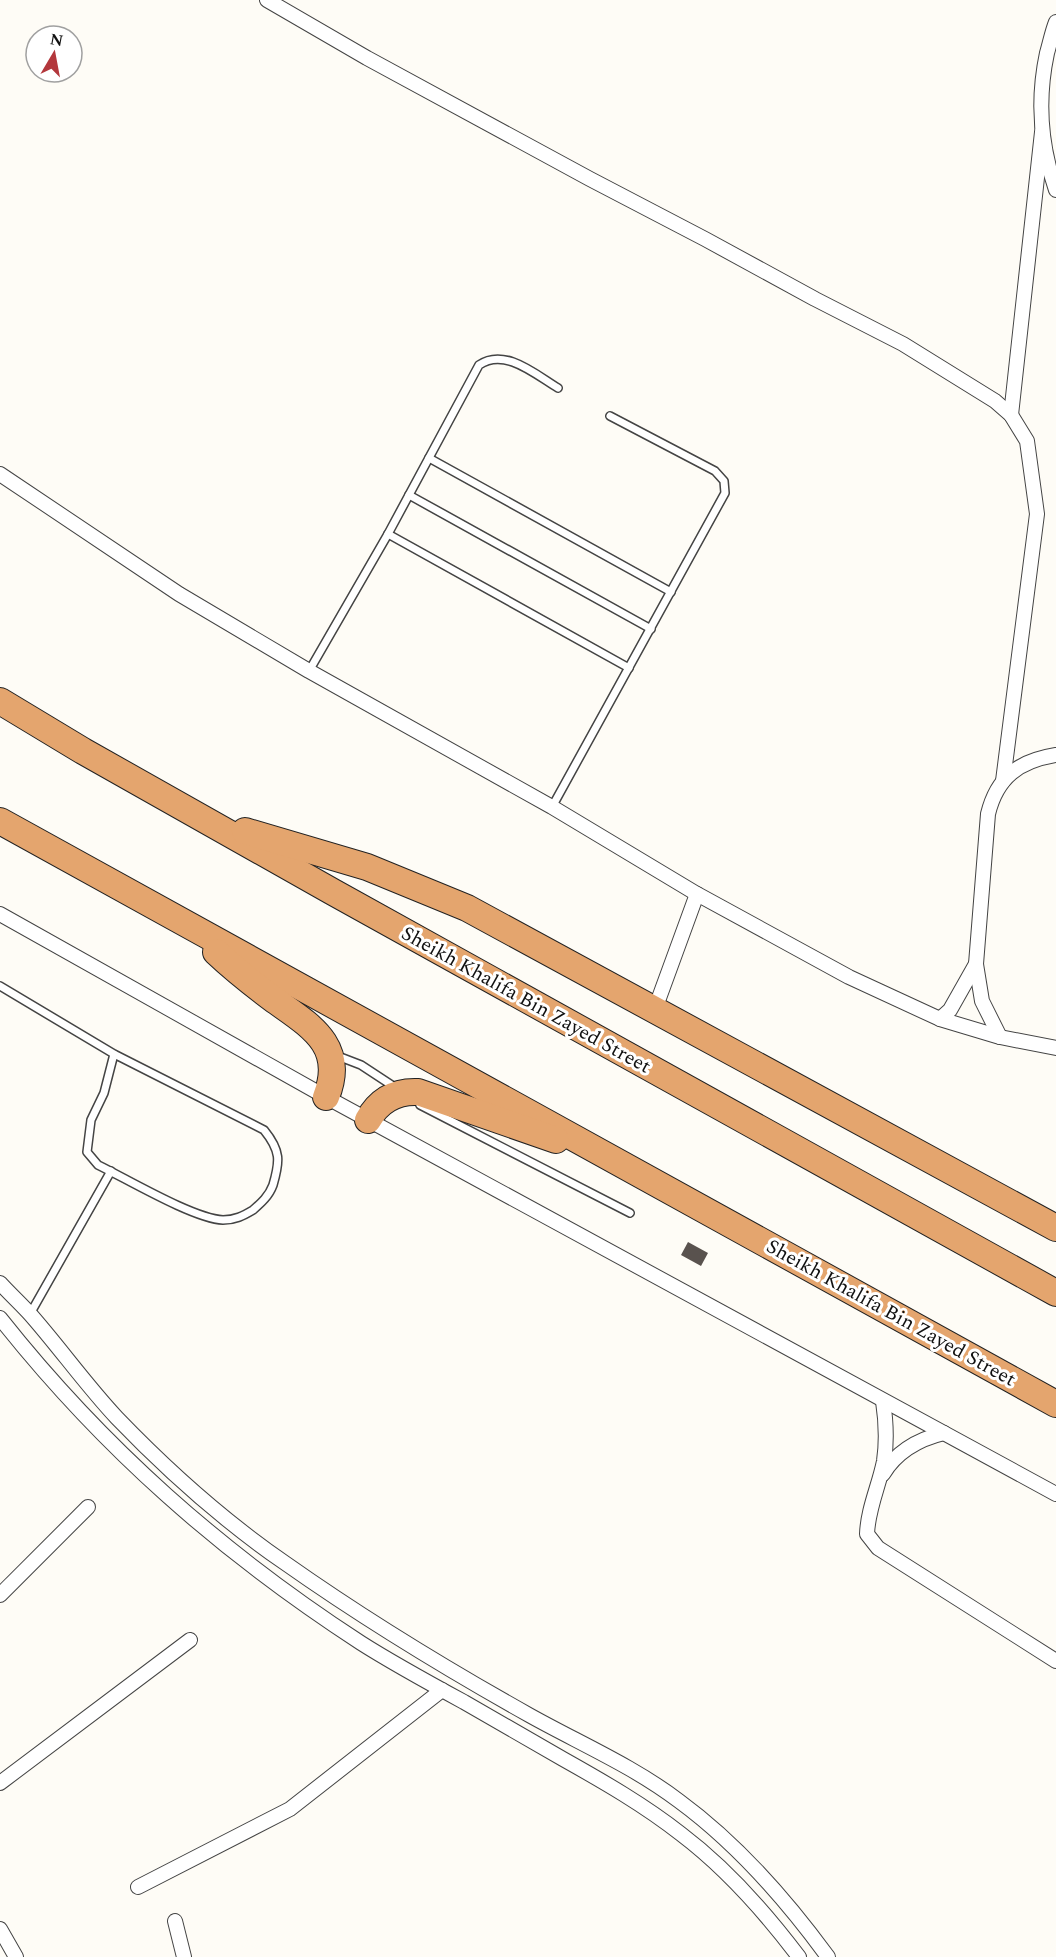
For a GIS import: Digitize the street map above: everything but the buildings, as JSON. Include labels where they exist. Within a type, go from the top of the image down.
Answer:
[{"type":"highway","name":"Sheikh Khalifa Bin Zayed Street","points":[[0,701],[206,820],[608,1046],[1056,1293]]},
{"type":"highway","points":[[206,820],[333,856],[434,893],[500,924],[1056,1228]]},
{"type":"highway","name":"Sheikh Khalifa Bin Zayed Street","points":[[0,821],[1056,1404]]},
{"type":"highway","points":[[185,923],[251,982],[310,1026],[325,1042],[332,1075],[326,1097]]},
{"type":"highway","points":[[368,1120],[382,1102],[403,1092],[426,1094],[519,1129],[599,1152]]},
{"type":"street","points":[[267,0],[367,58],[814,300],[903,344],[995,401],[1011,415],[1027,441],[1037,514],[1003,781]]},
{"type":"street","points":[[1011,415],[1042,132],[1042,87],[1055,20]]},
{"type":"street","points":[[1042,132],[1045,154],[1056,190]]},
{"type":"street","points":[[0,474],[179,594],[309,671],[552,807],[697,894],[849,977],[940,1019],[1000,1037],[1056,1048]]},
{"type":"street","points":[[1000,1037],[982,1001],[976,964],[988,814],[996,791],[1003,781],[1022,765],[1056,755]]},
{"type":"street","points":[[655,1009],[697,894]]},
{"type":"street","points":[[0,914],[326,1097],[1056,1494]]},
{"type":"street","points":[[940,1019],[950,1010],[976,964]]},
{"type":"street","points":[[0,1283],[30,1314],[77,1373],[118,1418],[185,1483],[237,1529],[320,1588],[398,1637],[494,1695],[599,1752],[678,1800],[714,1829],[753,1868],[813,1936],[828,1957]]},
{"type":"street","points":[[0,1318],[33,1359],[104,1436],[195,1521],[266,1577],[362,1643],[597,1778],[682,1834],[760,1908],[799,1957]]},
{"type":"street","points":[[883,1401],[886,1441],[879,1481],[867,1517],[867,1534],[878,1548],[1056,1661]]},
{"type":"street","points":[[879,1481],[888,1466],[906,1449],[928,1437],[944,1433]]},
{"type":"street","points":[[0,1595],[88,1507]]},
{"type":"street","points":[[0,1783],[190,1640]]},
{"type":"street","points":[[138,1887],[290,1809],[442,1690]]},
{"type":"street","points":[[175,1921],[183,1957]]},
{"type":"street","points":[[0,1929],[16,1957]]},
{"type":"lane","points":[[309,671],[388,534],[472,375],[484,361],[496,358],[508,360],[558,388]]},
{"type":"lane","points":[[552,807],[722,499],[725,487],[724,481],[715,471],[610,416]]},
{"type":"lane","points":[[429,458],[671,592]]},
{"type":"lane","points":[[409,495],[651,629]]},
{"type":"lane","points":[[388,534],[629,668]]},
{"type":"lane","points":[[0,986],[114,1054],[264,1130],[275,1144],[278,1159],[271,1190],[261,1204],[242,1217],[223,1220],[200,1215],[98,1165],[87,1152],[91,1120],[104,1093],[114,1054]]},
{"type":"lane","points":[[329,1053],[361,1065],[430,1111],[630,1213]]},
{"type":"lane","points":[[30,1314],[111,1171]]}]
